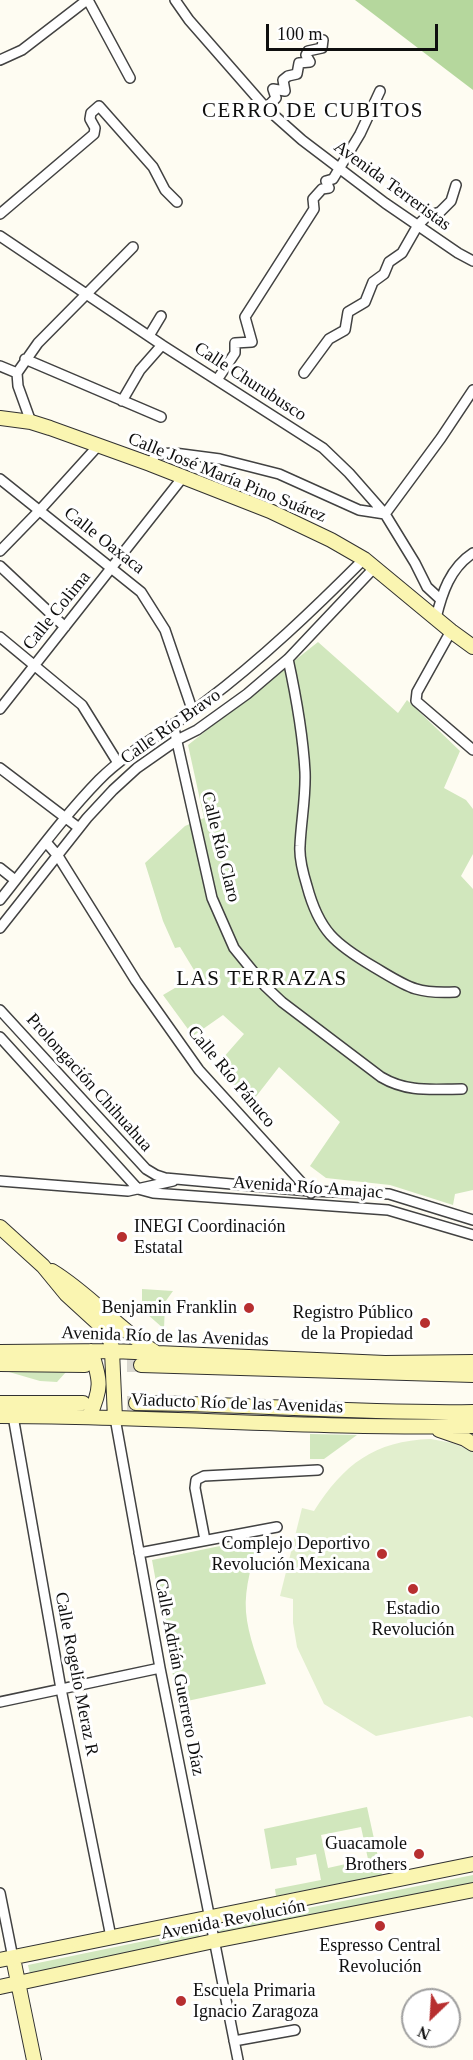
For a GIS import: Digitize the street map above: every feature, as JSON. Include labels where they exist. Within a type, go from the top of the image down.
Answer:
[{"type":"main road","name":"Calle José María Pino Suárez","points":[[0,418],[31,422],[150,464],[270,512],[331,540],[370,563],[451,632],[473,647]]},
{"type":"main road","points":[[0,1227],[43,1266],[66,1294],[106,1332],[112,1351],[115,1418]]},
{"type":"main road","points":[[43,1266],[75,1285],[134,1338],[156,1353]]},
{"type":"main road","points":[[89,1418],[99,1395],[98,1371],[91,1351]]},
{"type":"main road","name":"Avenida Río de las Avenidas","points":[[0,1352],[112,1351],[472,1365]]},
{"type":"main road","points":[[261,1370],[290,1359],[323,1372]]},
{"type":"main road","points":[[0,1364],[85,1365]]},
{"type":"main road","name":"Viaducto Río de las Avenidas","points":[[141,1365],[323,1372],[472,1365]]},
{"type":"main road","points":[[0,1403],[83,1403]]},
{"type":"main road","name":"Viaducto Río de las Avenidas","points":[[136,1403],[473,1413]]},
{"type":"main road","points":[[268,1408],[297,1423],[319,1410]]},
{"type":"main road","name":"Viaducto Río de las Avenidas","points":[[7,1416],[432,1427],[473,1426]]},
{"type":"main road","points":[[432,1427],[473,1444]]},
{"type":"main road","name":"Avenida Revolución","points":[[6,1959],[473,1864]]},
{"type":"main road","name":"Avenida Revolución","points":[[0,1987],[214,1941],[473,1890]]},
{"type":"main road","points":[[6,1959],[18,1983],[34,2060]]},
{"type":"street","points":[[0,60],[22,50],[88,0],[130,78]]},
{"type":"street","name":"Avenida Terreristas","points":[[175,0],[189,21],[266,108],[339,168],[473,261]]},
{"type":"street","points":[[266,108],[276,98],[273,89],[285,91],[283,80],[297,74],[299,63],[310,62],[306,55],[308,51],[322,48],[323,40]]},
{"type":"street","points":[[216,380],[235,353],[235,343],[252,342],[245,317],[314,209],[313,199],[322,189],[329,188],[327,181],[333,179],[360,134],[380,91]]},
{"type":"street","points":[[0,214],[94,134],[96,128],[90,119],[90,113],[99,106],[153,167],[165,190],[177,202]]},
{"type":"street","points":[[304,373],[329,339],[345,330],[348,312],[364,302],[373,282],[384,274],[389,262],[402,254],[418,225],[427,216],[440,212],[451,201],[456,185]]},
{"type":"street","name":"Calle Churubusco","points":[[0,236],[162,345],[323,448],[349,473],[385,514],[427,586],[441,599]]},
{"type":"street","points":[[31,422],[18,386],[17,373],[25,359],[85,294],[133,247]]},
{"type":"street","points":[[149,336],[161,316]]},
{"type":"street","points":[[122,402],[140,370],[162,345]]},
{"type":"street","points":[[25,359],[161,417]]},
{"type":"street","points":[[0,366],[17,373]]},
{"type":"street","points":[[150,464],[156,454],[174,453],[220,459],[279,474],[359,510],[385,514],[473,390]]},
{"type":"street","points":[[0,551],[97,447]]},
{"type":"street","name":"Calle Colima","points":[[0,709],[183,477]]},
{"type":"street","name":"Calle Oaxaca","points":[[0,479],[141,592],[165,630],[193,712]]},
{"type":"street","points":[[436,618],[449,579],[461,562],[473,553]]},
{"type":"street","name":"Calle Río Bravo","points":[[0,928],[79,828],[125,779],[177,740],[197,730],[247,694],[288,659],[370,563]]},
{"type":"street","name":"Calle Río Bravo","points":[[0,900],[99,780],[118,763],[193,712],[370,563]]},
{"type":"street","points":[[0,566],[65,627]]},
{"type":"street","points":[[451,632],[417,692],[416,701],[473,750]]},
{"type":"street","points":[[0,637],[82,705],[118,763]]},
{"type":"street","points":[[288,659],[296,698],[305,771],[300,848],[304,874],[314,910],[327,933],[352,954],[422,992],[455,992]]},
{"type":"street","name":"Calle Río Claro","points":[[173,724],[212,898],[234,948],[249,967],[282,1002],[393,1084],[417,1089],[462,1089]]},
{"type":"street","points":[[0,768],[79,828]]},
{"type":"street","name":"Calle Río Pánuco","points":[[46,842],[58,856],[136,981],[199,1070],[323,1205]]},
{"type":"street","points":[[0,868],[15,880]]},
{"type":"street","name":"Prolongación Chihuahua","points":[[0,1010],[146,1169],[156,1176]]},
{"type":"street","name":"Prolongación Chihuahua","points":[[0,1037],[138,1188]]},
{"type":"street","name":"Avenida Río Amajac","points":[[156,1176],[309,1191],[398,1196],[473,1223]]},
{"type":"street","name":"Avenida Río Amajac","points":[[0,1180],[128,1191],[180,1179]]},
{"type":"street","name":"Avenida Río Amajac","points":[[138,1188],[153,1193],[388,1210],[473,1235]]},
{"type":"street","name":"Calle Rogelio Meraz R","points":[[7,1416],[111,1937]]},
{"type":"street","name":"Calle Adrián Guerrero Díaz","points":[[115,1418],[160,1668],[238,2060]]},
{"type":"street","points":[[205,1540],[195,1488],[196,1480],[204,1476],[318,1470]]},
{"type":"street","points":[[139,1553],[278,1527]]},
{"type":"street","points":[[0,1702],[160,1668]]},
{"type":"street","points":[[0,1893],[6,1959]]},
{"type":"street","points":[[234,2041],[295,2030]]},
{"type":"green space","points":[[355,0],[473,0],[473,90]]},
{"type":"green space","points":[[318,642],[398,713],[407,700],[460,751],[444,788],[466,800],[473,809],[473,854],[461,876],[473,889],[473,1190],[455,1194],[453,1205],[390,1185],[326,1178],[310,1166],[340,1122],[279,1067],[251,1103],[215,1067],[244,1034],[223,1015],[193,1036],[163,995],[197,975],[180,947],[175,948],[163,921],[145,863],[185,826],[204,818],[188,745]]},
{"type":"green space","points":[[142,1289],[173,1291],[165,1302],[164,1329],[138,1306],[142,1301]]},
{"type":"green space","points":[[9,1372],[66,1372],[57,1382],[40,1381]]},
{"type":"green space","points":[[310,1434],[357,1435],[324,1459],[310,1459]]},
{"type":"green space","name":"Complejo Deportivo Revolución Mexicana","points":[[431,1439],[452,1443],[473,1451],[473,1718],[470,1716],[376,1736],[324,1704],[297,1647],[293,1623],[293,1599],[280,1596],[302,1508],[314,1511],[337,1480],[362,1458],[393,1444]]},
{"type":"green space","points":[[259,1538],[248,1584],[246,1612],[251,1639],[266,1684],[178,1703],[152,1560]]},
{"type":"green space","points":[[367,1807],[382,1875],[276,1896],[275,1889],[321,1880],[316,1854],[296,1858],[297,1865],[271,1869],[264,1829]],"holes":[[[361,1827],[368,1859],[328,1868],[321,1835]]]},
{"type":"green space","points":[[473,1875],[473,1884],[220,1935],[218,1926]]},
{"type":"green space","points":[[198,1930],[200,1939],[30,1974],[28,1965]]},
{"type":"tunnel","points":[[85,1365],[141,1365]]},
{"type":"tunnel","points":[[85,1403],[136,1403]]},
{"type":"place","name":"INEGI Coordinación Estatal","points":[[122,1237]]},
{"type":"place","name":"Benjamin Franklin","points":[[249,1308]]},
{"type":"place","name":"Registro Público de la Propiedad","points":[[425,1323]]},
{"type":"place","name":"Complejo Deportivo Revolución Mexicana","points":[[382,1554]]},
{"type":"place","name":"Estadio Revolución","points":[[413,1589]]},
{"type":"place","name":"Guacamole Brothers","points":[[419,1854]]},
{"type":"place","name":"Espresso Central Revolución","points":[[380,1926]]},
{"type":"place","name":"Escuela Primaria Ignacio Zaragoza","points":[[181,2001]]},
{"type":"district","name":"CERRO DE CUBITOS","points":[[313,111]]},
{"type":"district","name":"LAS TERRAZAS","points":[[262,979]]}]
